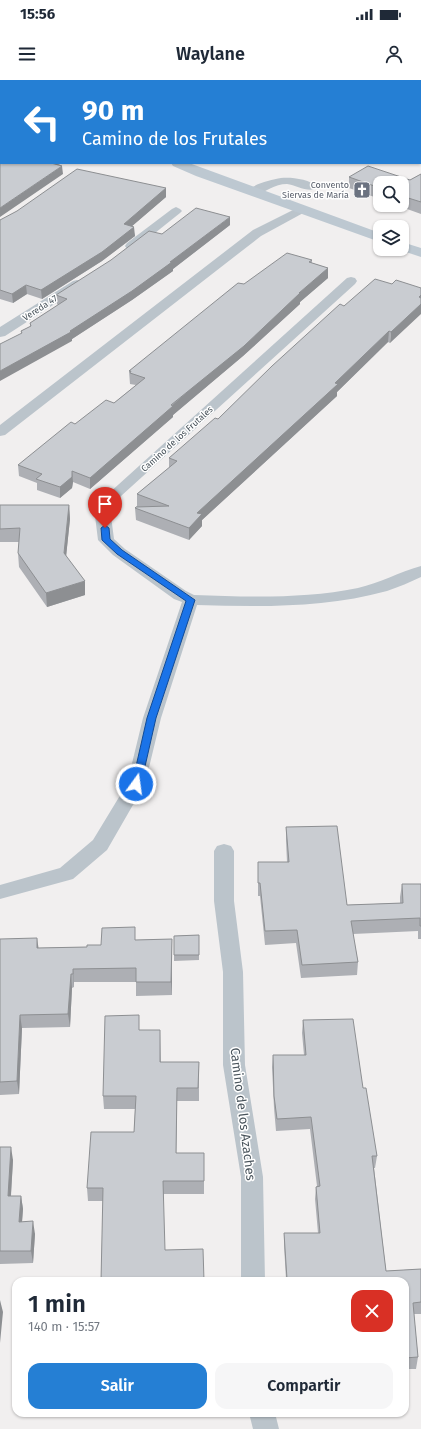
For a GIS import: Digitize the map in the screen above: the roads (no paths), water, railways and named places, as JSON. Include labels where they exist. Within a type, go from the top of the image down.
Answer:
[{"type":"street","points":[[183,164],[253,192],[373,236]]},
{"type":"street","points":[[253,192],[271,183],[287,180],[311,187]]},
{"type":"street","points":[[0,432],[257,233],[301,210]]},
{"type":"street","points":[[119,255],[176,211]]},
{"type":"street","points":[[409,249],[421,253]]},
{"type":"street","name":"Vereda 47","points":[[0,333],[87,278]]},
{"type":"street","name":"Camino de los Frutales","points":[[190,600],[180,595],[120,552],[106,540],[103,516],[115,494],[351,281]]},
{"type":"street","points":[[0,319],[14,325]]},
{"type":"street","points":[[0,892],[66,874],[100,845],[136,784],[152,718],[190,600],[276,603],[334,598],[383,587],[421,571]]},
{"type":"street","name":"Camino de los Azaches","points":[[224,851],[224,901],[233,972],[234,1065],[252,1177],[253,1277]]},
{"type":"street","points":[[263,1417],[266,1429]]},
{"type":"place","name":"Convento Siervas de María","points":[[362,190]]}]
